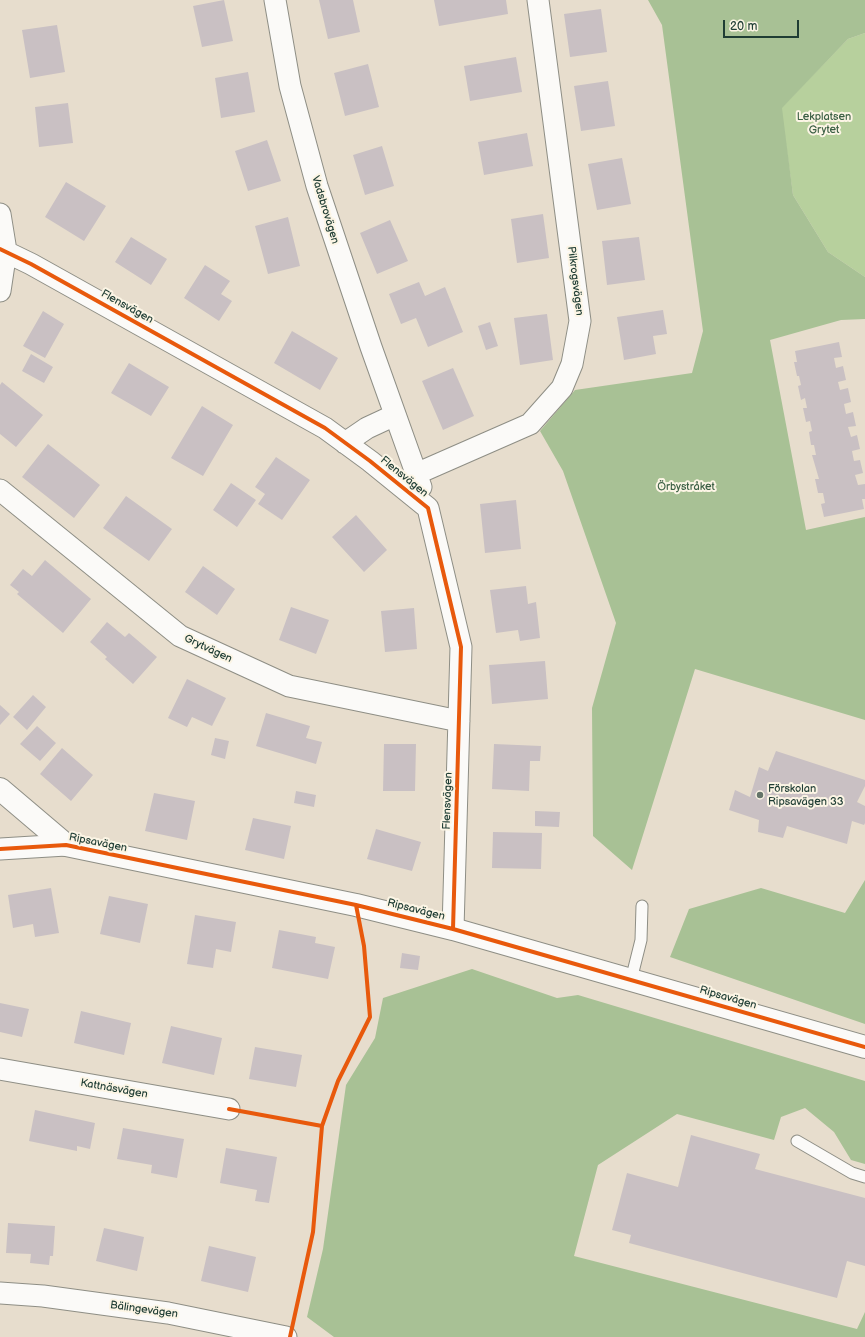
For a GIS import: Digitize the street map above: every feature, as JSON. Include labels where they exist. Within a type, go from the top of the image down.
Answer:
[{"type":"street","name":"Vadsbrovägen","points":[[275,0],[290,86],[317,186],[428,508]]},
{"type":"street","name":"Pilkrogsvägen","points":[[416,474],[530,424],[562,388],[572,364],[580,320],[538,0]]},
{"type":"street","points":[[0,214],[3,250],[0,291]]},
{"type":"street","name":"Flensvägen","points":[[3,250],[325,428],[345,442],[428,508],[461,647],[453,929]]},
{"type":"street","points":[[345,442],[367,428],[395,415]]},
{"type":"street","name":"Grytvägen","points":[[0,490],[180,636],[289,686],[459,721]]},
{"type":"street","points":[[0,789],[66,845]]},
{"type":"street","name":"Ripsavägen","points":[[0,849],[66,845],[356,905],[453,929],[865,1047]]},
{"type":"street","name":"Kattnäsvägen","points":[[0,1069],[229,1109]]},
{"type":"street","name":"Bälingevägen","points":[[0,1293],[43,1296],[168,1313],[286,1337]]},
{"type":"lane","points":[[631,980],[641,940],[642,906]]},
{"type":"lane","points":[[797,1141],[852,1173],[865,1177]]},
{"type":"green space","name":"Örbystråket","points":[[648,0],[865,0],[865,33],[848,39],[782,108],[793,195],[828,252],[865,277],[865,319],[841,320],[770,340],[806,530],[865,517],[865,720],[695,669],[632,870],[593,836],[592,708],[616,623],[563,471],[540,431],[575,390],[692,373],[703,331],[662,25]]},
{"type":"green space","name":"Lekplatsen Grytet","points":[[865,33],[865,277],[828,252],[793,195],[781,108],[848,39]]},
{"type":"green space","points":[[865,880],[865,1024],[670,957],[689,909],[761,888],[845,913]]},
{"type":"green space","points":[[472,969],[557,998],[578,995],[865,1081],[865,1164],[851,1160],[834,1132],[805,1108],[781,1117],[774,1140],[677,1114],[598,1165],[574,1256],[857,1329],[865,1312],[865,1337],[334,1337],[307,1317],[323,1249],[346,1085],[375,1038],[383,998]]},
{"type":"building","points":[[224,0],[233,41],[202,47],[193,6]]},
{"type":"building","points":[[319,0],[353,0],[360,32],[328,39]]},
{"type":"building","points":[[434,0],[506,0],[508,14],[439,26]]},
{"type":"building","points":[[601,9],[607,52],[570,57],[564,14]]},
{"type":"building","points":[[57,25],[65,72],[30,78],[22,30]]},
{"type":"building","points":[[516,57],[522,92],[470,101],[464,66]]},
{"type":"building","points":[[368,64],[379,107],[345,116],[334,73]]},
{"type":"building","points":[[248,72],[255,112],[221,118],[215,78]]},
{"type":"building","points":[[608,81],[615,126],[581,131],[574,86]]},
{"type":"building","points":[[68,103],[73,143],[39,147],[35,107]]},
{"type":"building","points":[[527,133],[533,166],[484,175],[478,142]]},
{"type":"building","points":[[267,140],[281,181],[248,191],[235,151]]},
{"type":"building","points":[[382,146],[394,186],[365,195],[353,155]]},
{"type":"building","points":[[622,158],[631,204],[597,210],[588,164]]},
{"type":"building","points":[[66,182],[106,206],[84,241],[45,217]]},
{"type":"building","points":[[543,214],[549,258],[517,263],[511,219]]},
{"type":"building","points":[[288,217],[300,266],[268,274],[255,226]]},
{"type":"building","points":[[390,220],[408,261],[377,274],[360,233]]},
{"type":"building","points":[[131,237],[167,259],[151,285],[115,262]]},
{"type":"building","points":[[639,237],[645,280],[607,285],[602,241]]},
{"type":"building","points":[[205,265],[230,281],[221,294],[232,301],[219,321],[184,298]]},
{"type":"building","points":[[419,282],[425,296],[445,287],[463,332],[428,347],[416,318],[401,324],[389,294]]},
{"type":"building","points":[[663,310],[667,334],[653,336],[656,354],[624,360],[617,317]]},
{"type":"building","points":[[43,311],[64,324],[45,358],[23,346]]},
{"type":"building","points":[[547,314],[553,360],[520,365],[514,318]]},
{"type":"building","points":[[490,322],[498,346],[486,350],[478,326]]},
{"type":"building","points":[[292,331],[338,358],[320,390],[274,363]]},
{"type":"building","points":[[839,342],[842,357],[834,358],[836,368],[843,366],[846,380],[838,382],[840,390],[848,388],[851,402],[844,404],[846,414],[853,412],[856,426],[848,427],[851,437],[857,435],[860,449],[852,451],[854,461],[860,460],[863,473],[855,475],[858,485],[865,484],[865,499],[862,499],[864,509],[824,517],[821,504],[825,503],[823,493],[818,493],[815,479],[819,479],[812,455],[816,455],[814,445],[811,445],[809,432],[812,431],[810,421],[806,422],[803,408],[807,408],[805,398],[801,400],[798,386],[801,385],[799,376],[797,376],[794,362],[797,362],[795,351]]},
{"type":"building","points":[[31,354],[53,367],[44,383],[22,371]]},
{"type":"building","points":[[129,363],[169,387],[151,416],[111,393]]},
{"type":"building","points":[[453,368],[474,416],[443,430],[422,381]]},
{"type":"building","points":[[2,382],[43,415],[16,447],[0,434],[0,385]]},
{"type":"building","points":[[202,406],[233,425],[203,476],[171,458]]},
{"type":"building","points":[[48,444],[100,485],[74,518],[22,477]]},
{"type":"building","points":[[276,457],[310,480],[282,520],[258,504],[265,494],[255,487]]},
{"type":"building","points":[[231,483],[256,500],[237,527],[213,510]]},
{"type":"building","points":[[126,496],[172,529],[149,561],[103,528]]},
{"type":"building","points":[[516,500],[521,549],[485,553],[480,504]]},
{"type":"building","points":[[356,515],[387,550],[364,572],[332,537]]},
{"type":"building","points":[[45,560],[91,599],[63,633],[17,594],[19,592],[10,585],[23,569],[32,576]]},
{"type":"building","points":[[203,566],[235,589],[217,615],[185,592]]},
{"type":"building","points":[[526,586],[528,604],[536,602],[540,638],[520,641],[518,630],[496,633],[490,590]]},
{"type":"building","points":[[291,607],[329,620],[316,654],[279,640]]},
{"type":"building","points":[[414,608],[417,649],[385,652],[381,611]]},
{"type":"building","points":[[107,622],[125,637],[129,633],[157,657],[133,684],[105,659],[107,657],[90,642]]},
{"type":"building","points":[[545,661],[548,699],[492,704],[489,665]]},
{"type":"building","points":[[187,679],[226,698],[212,726],[192,717],[187,727],[168,718]]},
{"type":"building","points":[[33,695],[46,707],[27,730],[13,717]]},
{"type":"building","points":[[0,705],[10,714],[0,725]]},
{"type":"building","points":[[266,713],[310,726],[306,738],[322,742],[316,764],[256,746]]},
{"type":"building","points":[[37,726],[56,743],[40,761],[20,744]]},
{"type":"building","points":[[215,738],[229,741],[225,759],[211,755]]},
{"type":"building","points":[[384,744],[416,744],[415,791],[383,791]]},
{"type":"building","points":[[494,744],[541,746],[540,761],[530,761],[529,791],[492,789]]},
{"type":"building","points":[[62,748],[93,775],[71,801],[40,774]]},
{"type":"building","points":[[776,751],[865,780],[865,786],[857,802],[865,806],[865,823],[864,825],[852,821],[847,844],[787,826],[783,838],[758,832],[759,820],[729,810],[735,790],[750,797],[759,767],[768,771]]},
{"type":"building","points":[[296,791],[316,795],[314,807],[294,803]]},
{"type":"building","points":[[154,793],[195,801],[187,840],[145,831]]},
{"type":"building","points":[[535,811],[560,812],[559,827],[535,826]]},
{"type":"building","points":[[253,818],[291,826],[284,859],[245,850]]},
{"type":"building","points":[[376,829],[421,842],[412,871],[367,859]]},
{"type":"building","points":[[493,832],[542,833],[541,869],[492,868]]},
{"type":"building","points":[[51,888],[59,933],[35,937],[33,924],[13,928],[8,895]]},
{"type":"building","points":[[109,896],[148,904],[140,943],[100,934]]},
{"type":"building","points":[[195,915],[236,922],[231,952],[216,949],[213,968],[187,964]]},
{"type":"building","points":[[279,930],[316,937],[315,943],[335,947],[328,979],[272,968]]},
{"type":"building","points":[[402,953],[420,956],[418,970],[400,968]]},
{"type":"building","points":[[0,1003],[29,1009],[22,1037],[0,1032]]},
{"type":"building","points":[[81,1011],[131,1023],[124,1055],[74,1043]]},
{"type":"building","points":[[171,1026],[222,1038],[214,1075],[162,1063]]},
{"type":"building","points":[[255,1047],[302,1055],[296,1087],[249,1079]]},
{"type":"building","points":[[35,1110],[95,1123],[90,1149],[77,1146],[77,1151],[29,1141]]},
{"type":"building","points":[[123,1128],[184,1139],[177,1178],[151,1173],[152,1165],[117,1159]]},
{"type":"building","points":[[691,1135],[760,1154],[755,1169],[865,1198],[865,1266],[847,1261],[837,1298],[629,1243],[631,1235],[612,1230],[627,1173],[678,1187]]},
{"type":"building","points":[[226,1148],[277,1157],[269,1203],[255,1201],[257,1190],[220,1183]]},
{"type":"building","points":[[8,1223],[55,1226],[53,1256],[50,1256],[49,1265],[30,1263],[31,1254],[6,1253]]},
{"type":"building","points":[[104,1228],[144,1237],[137,1271],[96,1261]]},
{"type":"building","points":[[209,1246],[256,1257],[248,1292],[201,1281]]},
{"type":"cycle path","points":[[0,249],[31,264],[325,428],[370,461],[428,508],[461,647],[453,929]]},
{"type":"cycle path","points":[[0,849],[66,845],[356,905],[453,929],[865,1047]]},
{"type":"cycle path","points":[[290,1337],[313,1232],[322,1126],[338,1081],[370,1017],[364,946],[356,905]]},
{"type":"cycle path","points":[[229,1109],[322,1126]]},
{"type":"place","name":"Förskolan Ripsavägen 33","points":[[760,795]]}]
